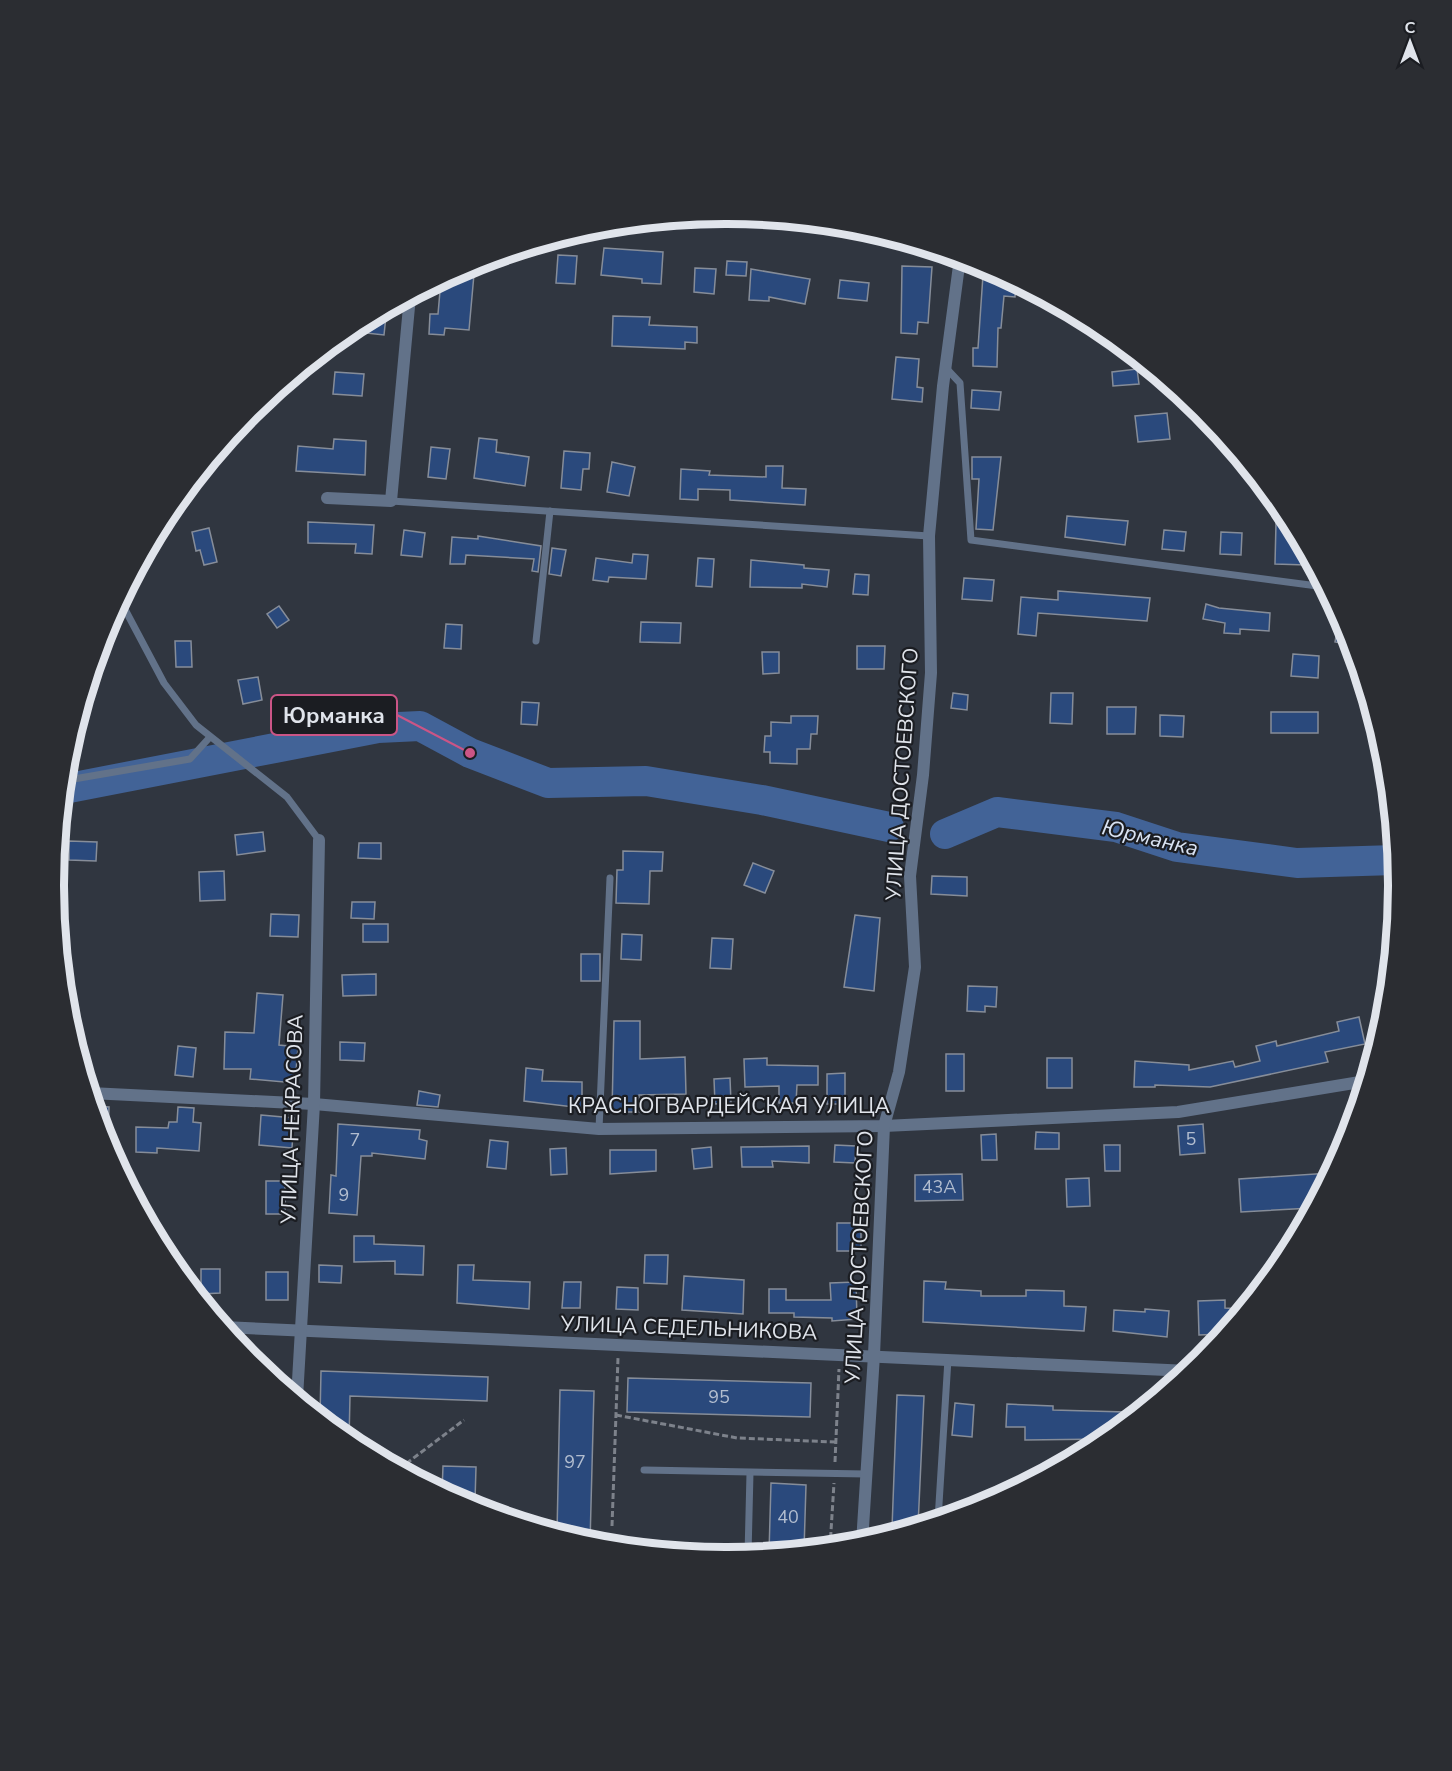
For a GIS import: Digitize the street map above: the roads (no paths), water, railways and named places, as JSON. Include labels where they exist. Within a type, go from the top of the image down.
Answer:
[{"type":"street","name":"УЛИЦА ДОСТОЕВСКОГО","points":[[863,1532],[874,1356],[884,1126],[899,1072],[915,967],[909,876],[923,775],[931,673],[929,536],[945,367],[959,266]]},
{"type":"street","points":[[327,498],[391,501],[409,305]]},
{"type":"street","name":"УЛИЦА НЕКРАСОВА","points":[[298,1389],[314,1104],[319,840]]},
{"type":"street","name":"КРАСНОГВАРДЕЙСКАЯ УЛИЦА","points":[[99,1093],[314,1104],[599,1129],[884,1126],[1178,1112],[1357,1082]]},
{"type":"street","name":"УЛИЦА СЕДЕЛЬНИКОВА","points":[[234,1327],[1176,1370]]},
{"type":"lane","points":[[945,367],[960,383],[971,540],[1315,586]]},
{"type":"lane","points":[[391,501],[929,536]]},
{"type":"lane","points":[[536,641],[550,512]]},
{"type":"lane","points":[[125,610],[164,683],[195,725],[287,797],[319,840]]},
{"type":"lane","points":[[73,779],[190,759],[210,737]]},
{"type":"lane","points":[[599,1129],[610,878]]},
{"type":"lane","points":[[938,1512],[948,1359]]},
{"type":"lane","points":[[644,1470],[866,1474]]},
{"type":"lane","points":[[748,1546],[750,1473]]},
{"type":"waterway","name":"Юрманка","points":[[72,787],[378,728],[420,726],[470,753],[548,783],[646,781],[762,800],[889,827]]},
{"type":"waterway","name":"Юрманка","points":[[945,834],[997,812],[1116,827],[1177,847],[1297,863],[1387,860]]},
{"type":"place","name":"Юрманка","points":[[470,753]]}]
